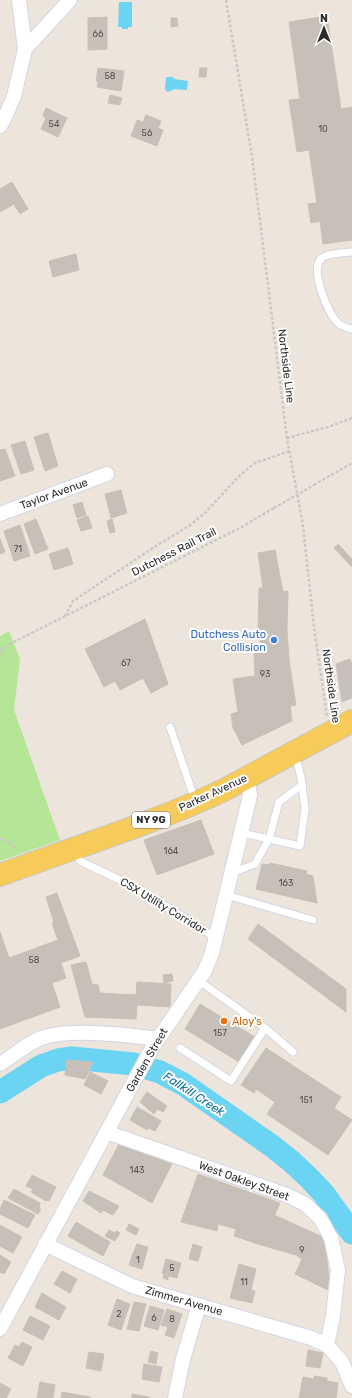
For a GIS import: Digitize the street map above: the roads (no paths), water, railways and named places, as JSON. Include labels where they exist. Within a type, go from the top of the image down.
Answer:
[{"type":"main road","name":"Parker Avenue","points":[[0,875],[196,802],[247,778],[352,721]]},
{"type":"street","points":[[0,126],[6,117],[14,96],[25,49],[19,0]]},
{"type":"street","points":[[25,49],[70,0]]},
{"type":"street","name":"Taylor Avenue","points":[[0,514],[107,474]]},
{"type":"street","name":"Garden Street","points":[[0,1329],[147,1058],[209,963],[242,833],[250,795],[247,778]]},
{"type":"street","points":[[0,1064],[39,1039],[52,1035],[96,1033],[158,1039]]},
{"type":"street","name":"West Oakley Street","points":[[106,1132],[287,1195],[305,1204],[320,1218],[331,1238],[338,1270],[333,1316],[326,1345]]},
{"type":"street","name":"Zimmer Avenue","points":[[45,1244],[132,1286],[305,1335],[326,1345]]},
{"type":"street","points":[[175,1398],[183,1359],[199,1305]]},
{"type":"street","points":[[326,1345],[342,1362],[352,1386]]},
{"type":"lane","points":[[352,252],[325,256],[320,260],[317,268],[320,285],[328,309],[338,323],[345,328],[352,329]]},
{"type":"lane","points":[[170,727],[196,802]]},
{"type":"lane","points":[[242,833],[300,846],[305,809],[302,785],[294,752]]},
{"type":"lane","points":[[232,873],[255,864],[269,839],[279,802],[302,785]]},
{"type":"lane","name":"CSX Utility Corridor","points":[[74,848],[80,861],[138,889],[216,938]]},
{"type":"lane","points":[[226,895],[314,920]]},
{"type":"lane","points":[[198,980],[265,1028],[293,1052]]},
{"type":"lane","points":[[180,1048],[232,1082],[265,1028]]},
{"type":"water","points":[[119,2],[132,2],[132,27],[128,27],[128,29],[118,27]]},
{"type":"water","points":[[166,77],[173,77],[174,79],[188,81],[187,90],[173,89],[167,92],[165,89]]},
{"type":"waterway","name":"Fallkill Creek","points":[[0,1092],[41,1066],[58,1060],[72,1058],[134,1064],[160,1072],[183,1084],[272,1146],[292,1162],[324,1194],[352,1233]]},
{"type":"place","name":"Dutchess Auto Collision","points":[[274,640]]},
{"type":"place","name":"Aloy's","points":[[224,1021]]}]
